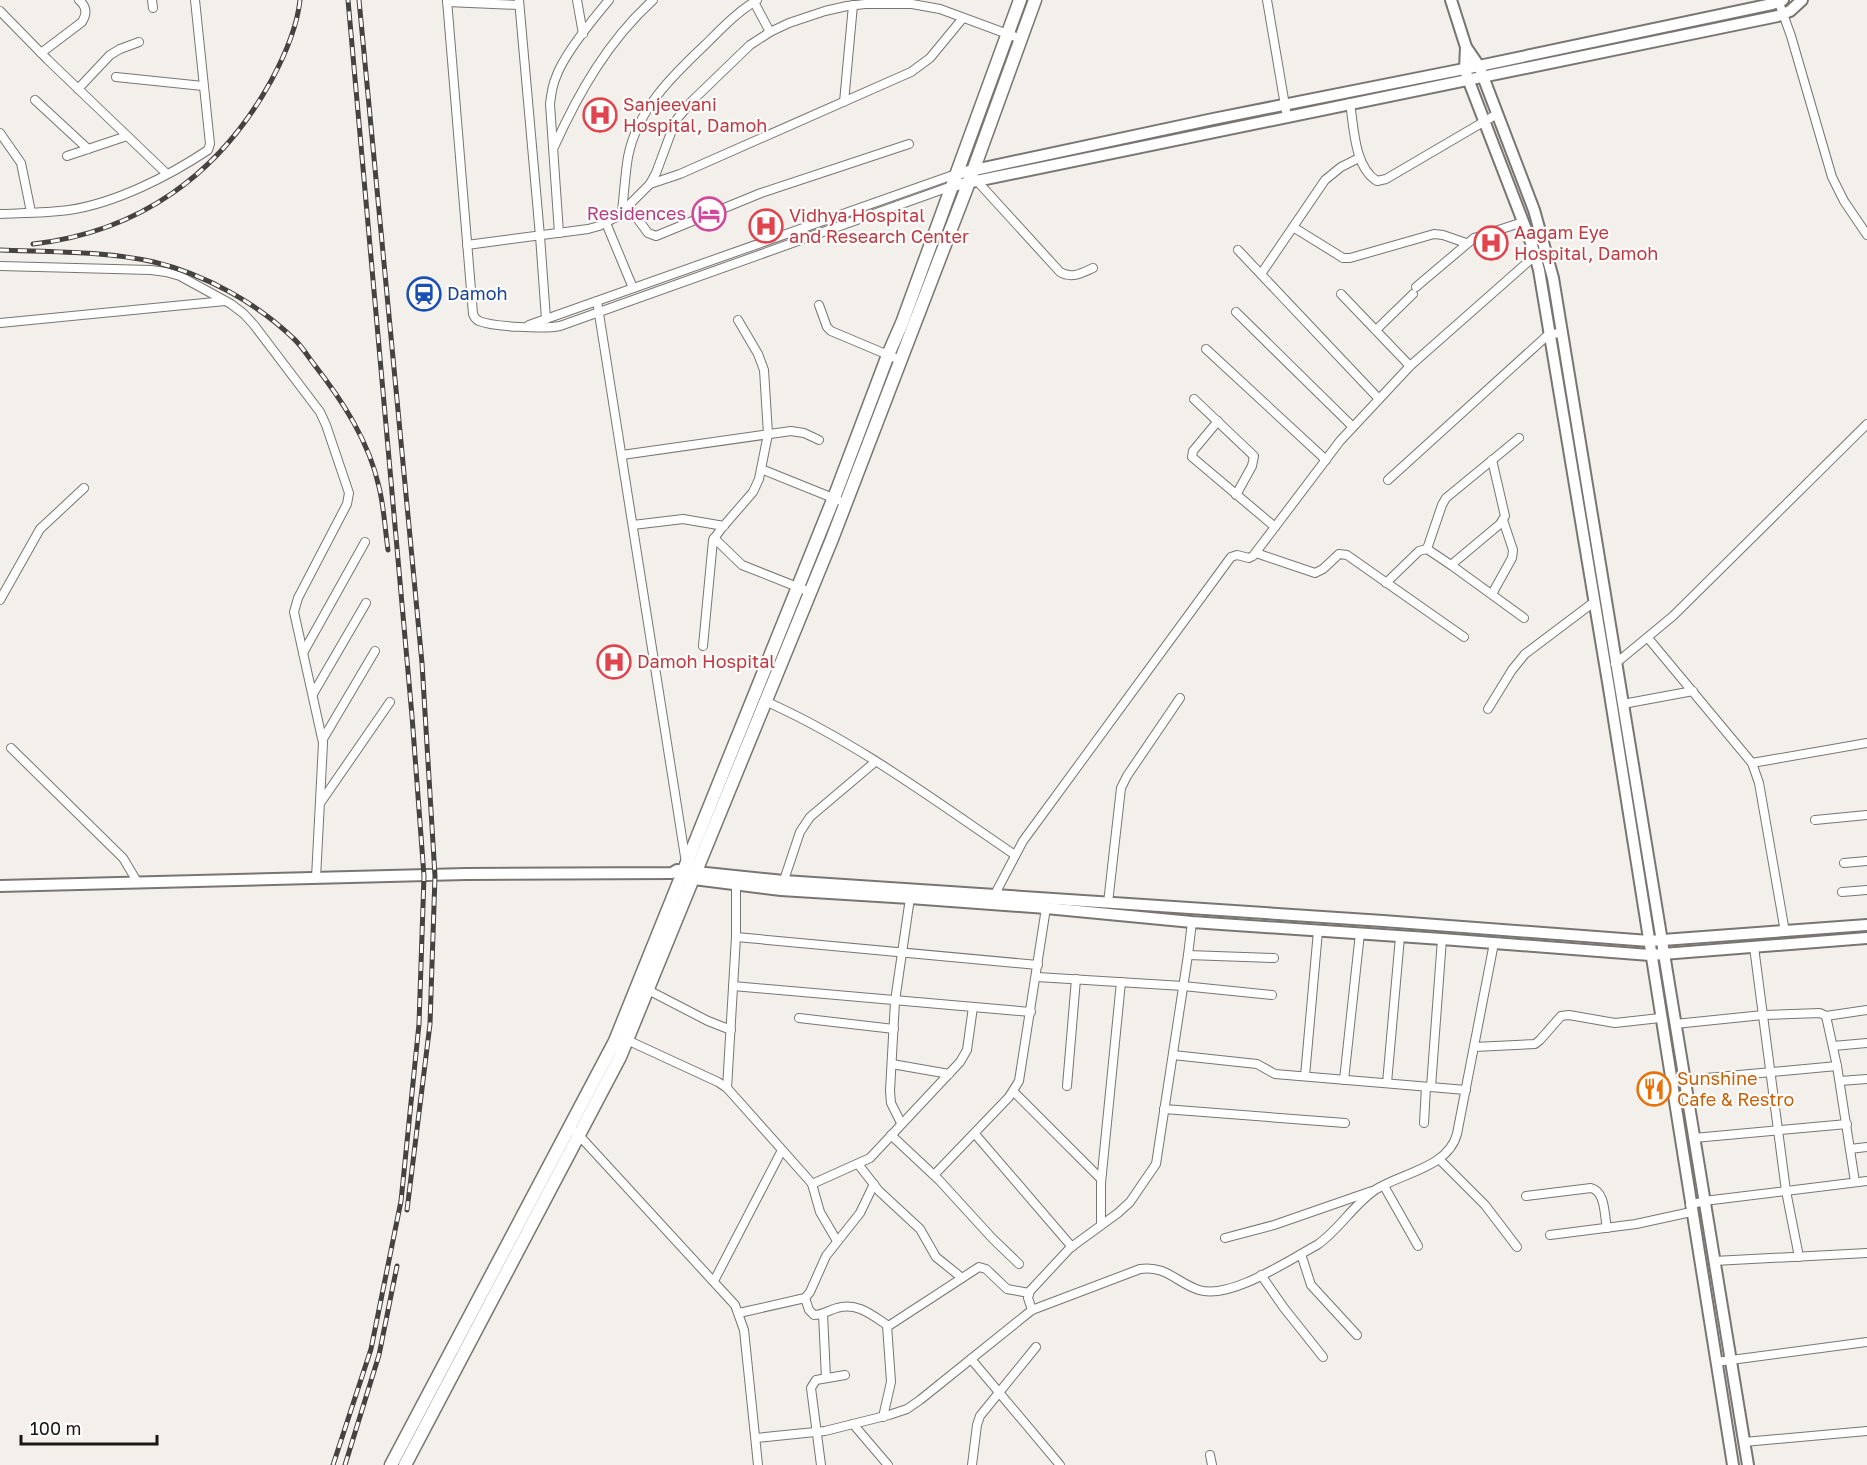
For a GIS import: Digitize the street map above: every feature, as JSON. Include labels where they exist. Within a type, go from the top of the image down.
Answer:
[{"type":"main road","points":[[391,1465],[575,1131],[616,1064],[627,1040],[648,990],[685,872],[765,692],[797,587],[840,500],[900,360],[938,244],[954,180],[1020,0]]},
{"type":"main road","points":[[405,1465],[575,1131],[685,872],[810,592],[888,355],[938,244],[973,177],[1035,0]]},
{"type":"main road","points":[[1451,0],[1466,47],[1481,71],[1534,210],[1549,334],[1733,1465]]},
{"type":"main road","points":[[1481,71],[1780,0]]},
{"type":"main road","points":[[973,177],[1285,105],[1398,82],[1466,74],[1784,14],[1802,0]]},
{"type":"main road","points":[[1466,47],[1466,74],[1523,222],[1553,278],[1748,1465]]},
{"type":"main road","points":[[954,180],[1287,117],[1402,93],[1466,74]]},
{"type":"main road","points":[[1398,82],[1402,93]]},
{"type":"main road","points":[[1565,428],[1578,426]]},
{"type":"main road","points":[[0,886],[466,874],[685,872],[736,880],[910,898],[1192,922],[1650,955],[1867,938]]},
{"type":"main road","points":[[782,885],[995,894],[1649,941],[1867,925]]},
{"type":"main road","points":[[1723,1405],[1737,1401]]},
{"type":"street","points":[[41,53],[82,22],[86,16],[86,10],[79,0]]},
{"type":"street","points":[[0,214],[70,210],[129,193],[167,174],[209,148],[195,0]]},
{"type":"street","points":[[577,0],[583,34]]},
{"type":"street","points":[[559,233],[550,104],[552,88],[556,75],[565,60],[609,0]]},
{"type":"street","points":[[553,149],[580,92],[604,53],[636,15],[653,0]]},
{"type":"street","points":[[1267,0],[1287,117]]},
{"type":"street","points":[[1780,0],[1832,177],[1844,201],[1867,235]]},
{"type":"street","points":[[546,319],[519,2],[447,1],[467,245],[475,318],[481,322],[525,327],[560,326],[820,233],[954,180]]},
{"type":"street","points":[[621,213],[628,156],[645,113],[658,91],[738,13],[755,1],[770,32]]},
{"type":"street","points":[[467,245],[588,229],[606,223],[621,213],[650,184],[672,129],[684,110],[750,45],[770,32],[807,16],[853,5],[927,5],[1021,39]]},
{"type":"street","points":[[844,102],[853,5]]},
{"type":"street","points":[[0,11],[167,174]]},
{"type":"street","points":[[650,184],[680,174],[910,72],[924,63],[963,18]]},
{"type":"street","points":[[78,89],[110,55],[139,42]]},
{"type":"street","points":[[116,77],[203,86]]},
{"type":"street","points":[[35,100],[88,149]]},
{"type":"street","points":[[1350,103],[1359,158],[1365,170],[1377,181],[1497,114]]},
{"type":"street","points":[[0,133],[21,163],[31,212]]},
{"type":"street","points":[[67,156],[127,136]]},
{"type":"street","points":[[628,206],[648,233],[656,236],[761,193],[909,144]]},
{"type":"street","points":[[1261,274],[1330,175],[1359,158]]},
{"type":"street","points":[[973,177],[1060,272],[1070,276],[1093,268]]},
{"type":"street","points":[[525,327],[816,224],[954,180]]},
{"type":"street","points":[[1376,330],[1414,290],[1466,243],[1479,236],[1523,222]]},
{"type":"street","points":[[606,223],[633,288]]},
{"type":"street","points":[[816,224],[820,233]]},
{"type":"street","points":[[1293,227],[1343,258],[1434,234],[1466,243]]},
{"type":"street","points":[[761,243],[765,253]]},
{"type":"street","points":[[1238,250],[1379,399]]},
{"type":"street","points":[[995,894],[1023,841],[1231,557],[1237,555],[1251,558],[1353,427],[1410,366],[1540,252]]},
{"type":"street","points":[[706,262],[711,272]]},
{"type":"street","points":[[0,266],[151,270],[180,276],[244,314],[255,325],[320,412],[349,493],[347,504],[295,605],[295,619],[322,740],[316,878]]},
{"type":"street","points":[[1341,294],[1410,366]]},
{"type":"street","points":[[0,323],[225,301]]},
{"type":"street","points":[[597,301],[685,872]]},
{"type":"street","points":[[819,305],[827,327],[831,331],[900,360]]},
{"type":"street","points":[[1236,312],[1353,427]]},
{"type":"street","points":[[0,315],[10,322]]},
{"type":"street","points":[[704,646],[711,547],[714,538],[753,492],[759,479],[768,434],[762,362],[738,320]]},
{"type":"street","points":[[1388,480],[1549,334],[1562,333]]},
{"type":"street","points":[[1206,349],[1326,460]]},
{"type":"street","points":[[1194,399],[1254,456],[1252,466],[1236,495]]},
{"type":"street","points":[[1218,422],[1193,451],[1192,457],[1275,527]]},
{"type":"street","points":[[1605,668],[1616,664],[1673,616],[1867,424]]},
{"type":"street","points":[[622,455],[798,431],[819,440]]},
{"type":"street","points":[[1427,549],[1443,501],[1519,438]]},
{"type":"street","points":[[1492,460],[1505,512],[1503,520],[1513,550],[1512,558],[1492,594]]},
{"type":"street","points":[[761,470],[840,500]]},
{"type":"street","points":[[0,600],[40,529],[84,488]]},
{"type":"street","points":[[633,525],[683,519],[724,526]]},
{"type":"street","points":[[1451,564],[1503,520]]},
{"type":"street","points":[[714,538],[742,565],[810,592]]},
{"type":"street","points":[[303,653],[365,542]]},
{"type":"street","points":[[1427,549],[1524,618]]},
{"type":"street","points":[[1386,583],[1419,552],[1427,549]]},
{"type":"street","points":[[1256,553],[1315,573],[1323,569],[1336,556],[1342,553],[1347,555],[1464,637]]},
{"type":"street","points":[[1488,709],[1512,669],[1525,654],[1594,602]]},
{"type":"street","points":[[313,694],[366,603]]},
{"type":"street","points":[[1648,638],[1752,763],[1759,783],[1785,932]]},
{"type":"street","points":[[322,740],[375,651]]},
{"type":"street","points":[[1623,704],[1693,691]]},
{"type":"street","points":[[765,692],[908,782],[1015,855]]},
{"type":"street","points":[[1108,903],[1121,788],[1180,698]]},
{"type":"street","points":[[320,804],[390,702]]},
{"type":"street","points":[[1752,763],[1867,743]]},
{"type":"street","points":[[11,748],[123,858],[138,883]]},
{"type":"street","points":[[782,885],[800,832],[810,817],[875,762]]},
{"type":"street","points":[[1815,820],[1867,815]]},
{"type":"street","points":[[1844,863],[1867,861]]},
{"type":"street","points":[[727,1089],[736,937],[736,880]]},
{"type":"street","points":[[1842,892],[1867,890]]},
{"type":"street","points":[[901,1124],[890,1097],[895,1000],[910,898]]},
{"type":"street","points":[[934,1175],[1014,1092],[1019,1081],[1046,908]]},
{"type":"street","points":[[1032,1310],[1028,1298],[1029,1293],[1072,1247],[1130,1202],[1154,1167],[1184,986],[1192,922]]},
{"type":"street","points":[[1305,1076],[1318,931]]},
{"type":"street","points":[[1344,1080],[1360,933]]},
{"type":"street","points":[[736,937],[1038,965]]},
{"type":"street","points":[[1388,1083],[1400,937]]},
{"type":"street","points":[[1424,1123],[1442,939]]},
{"type":"street","points":[[1225,1238],[1274,1225],[1380,1187],[1447,1154],[1455,1142],[1494,943]]},
{"type":"street","points":[[1754,947],[1786,1191],[1798,1257]]},
{"type":"street","points":[[1188,955],[1274,958]]},
{"type":"street","points":[[1036,976],[1184,986],[1272,995]]},
{"type":"street","points":[[1067,1086],[1076,979]]},
{"type":"street","points":[[1101,1225],[1101,1179],[1121,982]]},
{"type":"street","points":[[733,986],[1031,1012]]},
{"type":"street","points":[[648,990],[708,1021],[731,1030]]},
{"type":"street","points":[[812,1184],[870,1158],[960,1062],[967,1050],[973,1007]]},
{"type":"street","points":[[1675,1024],[1763,1015],[1820,1013],[1826,1016],[1867,1010]]},
{"type":"street","points":[[1474,1047],[1535,1044],[1561,1016],[1569,1015],[1615,1023],[1660,1018]]},
{"type":"street","points":[[1826,1016],[1840,1081],[1855,1182]]},
{"type":"street","points":[[799,1018],[894,1029]]},
{"type":"street","points":[[627,1040],[718,1082],[727,1089],[812,1184],[817,1207],[837,1242]]},
{"type":"street","points":[[1833,1046],[1867,1043]]},
{"type":"street","points":[[1173,1055],[1257,1064],[1271,1073],[1466,1090]]},
{"type":"street","points":[[892,1064],[949,1074]]},
{"type":"street","points":[[1671,1084],[1684,1080],[1771,1074],[1837,1066]]},
{"type":"street","points":[[1840,1081],[1867,1079]]},
{"type":"street","points":[[1014,1092],[1101,1179]]},
{"type":"street","points":[[1164,1109],[1345,1123]]},
{"type":"street","points":[[1694,1138],[1846,1124]]},
{"type":"street","points":[[575,1131],[727,1295],[738,1313],[744,1330],[758,1465]]},
{"type":"street","points":[[975,1134],[1072,1247]]},
{"type":"street","points":[[891,1135],[934,1175],[1018,1264]]},
{"type":"street","points":[[1850,1149],[1867,1147]]},
{"type":"street","points":[[714,1281],[782,1150]]},
{"type":"street","points":[[1439,1159],[1485,1205],[1517,1247]]},
{"type":"street","points":[[858,1164],[874,1184],[920,1228],[940,1261],[962,1278]]},
{"type":"street","points":[[1550,1235],[1636,1224],[1691,1208],[1704,1201],[1867,1181]]},
{"type":"street","points":[[738,1313],[805,1298],[826,1256],[860,1213],[874,1184]]},
{"type":"street","points":[[1380,1187],[1418,1246]]},
{"type":"street","points":[[756,1438],[815,1432],[883,1417],[907,1409],[1032,1310],[1130,1273],[1148,1268],[1162,1270],[1198,1290],[1213,1293],[1228,1290],[1327,1239],[1380,1187]]},
{"type":"street","points":[[1526,1196],[1596,1189],[1601,1195],[1607,1228]]},
{"type":"street","points":[[1714,1261],[1867,1253]]},
{"type":"street","points":[[1301,1254],[1311,1285],[1357,1335]]},
{"type":"street","points":[[805,1298],[811,1313],[817,1315],[835,1308],[849,1307],[866,1310],[886,1325],[894,1324],[976,1268],[982,1267],[1007,1289],[1029,1293]]},
{"type":"street","points":[[1261,1275],[1323,1357]]},
{"type":"street","points":[[823,1314],[826,1378]]},
{"type":"street","points":[[883,1417],[891,1387],[886,1325]]},
{"type":"street","points":[[1716,1362],[1867,1342]]},
{"type":"street","points":[[972,1465],[978,1420],[998,1391],[1036,1347]]},
{"type":"street","points":[[971,1359],[1059,1465]]},
{"type":"street","points":[[820,1465],[811,1388],[816,1380],[845,1375]]},
{"type":"street","points":[[853,1424],[888,1465]]},
{"type":"street","points":[[1744,1442],[1867,1431]]},
{"type":"street","points":[[1210,1455],[1212,1465]]},
{"type":"railway","points":[[33,244],[108,227],[141,212],[172,193],[201,171],[250,115],[271,81],[289,42],[300,0]]},
{"type":"railway","points":[[333,1465],[371,1349],[401,1201],[419,1024],[424,876],[412,716],[348,0]]},
{"type":"railway","points":[[359,0],[422,663],[435,876],[430,1024],[407,1210]]},
{"type":"railway","points":[[0,250],[97,254],[135,258],[173,267],[229,291],[279,325],[301,347],[334,392],[369,453],[382,502],[388,550]]},
{"type":"railway","points":[[345,1465],[379,1355],[397,1266]]},
{"type":"place","name":"Sanjeevani Hospital, Damoh","points":[[600,115]]},
{"type":"place","name":"Residences","points":[[709,214]]},
{"type":"place","name":"Vidhya Hospital and Research Center","points":[[766,226]]},
{"type":"place","name":"Aagam Eye Hospital, Damoh","points":[[1491,243]]},
{"type":"place","name":"Damoh","points":[[424,294]]},
{"type":"place","name":"Damoh Hospital","points":[[614,662]]},
{"type":"place","name":"Sunshine Cafe & Restro","points":[[1654,1089]]}]
